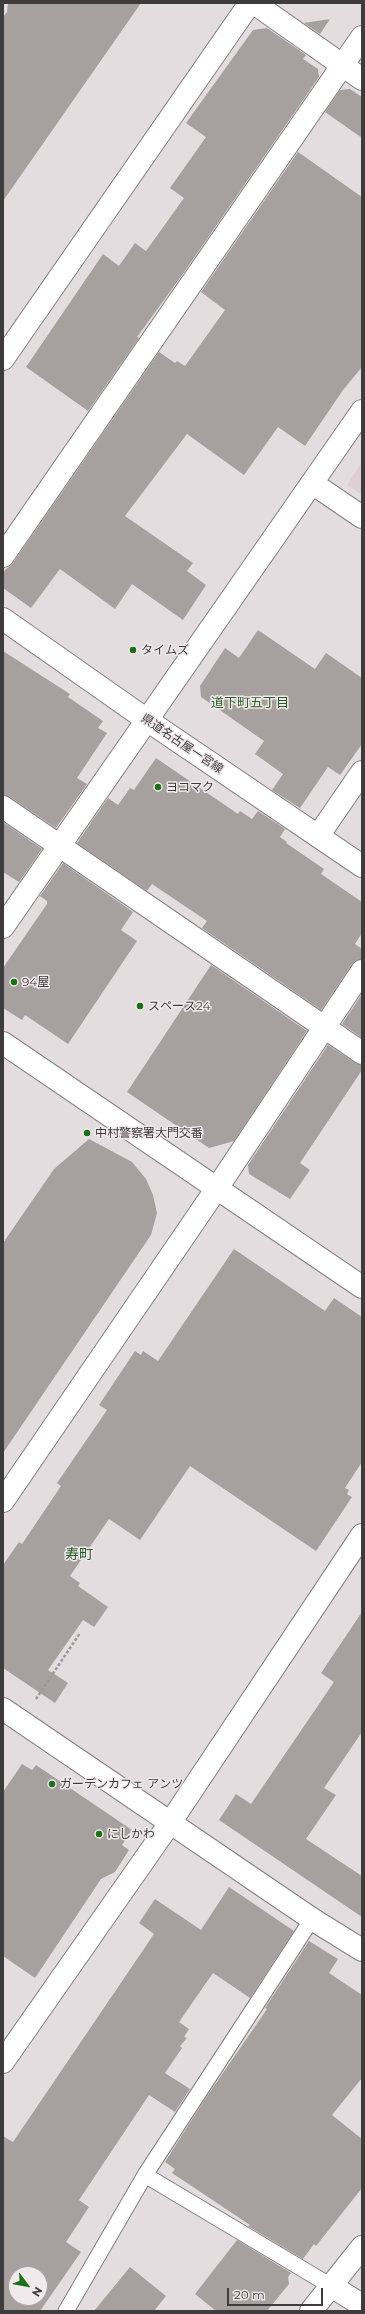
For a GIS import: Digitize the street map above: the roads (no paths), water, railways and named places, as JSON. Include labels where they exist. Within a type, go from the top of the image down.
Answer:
[{"type":"street","points":[[3,359],[250,3]]},
{"type":"street","points":[[254,3],[362,79]]},
{"type":"street","points":[[3,556],[362,38]]},
{"type":"street","points":[[3,927],[362,411]]},
{"type":"street","points":[[312,484],[362,517]]},
{"type":"street","name":"県道名古屋一宮線","points":[[3,620],[362,866]]},
{"type":"street","points":[[318,836],[362,772]]},
{"type":"street","points":[[3,807],[362,1053]]},
{"type":"street","points":[[3,1501],[217,1188],[323,1027],[362,971]]},
{"type":"street","points":[[3,1043],[362,1287]]},
{"type":"street","points":[[3,2062],[170,1822],[362,1535]]},
{"type":"street","points":[[3,1709],[312,1919],[362,1950]]},
{"type":"street","points":[[311,2311],[362,2247]]},
{"type":"street","points":[[332,2286],[362,2305]]},
{"type":"lane","points":[[66,2311],[145,2175],[312,1919]]},
{"type":"lane","points":[[145,2175],[332,2286]]},
{"type":"place","name":"タイムズ","points":[[133,650]]},
{"type":"place","name":"ヨコマク","points":[[158,787]]},
{"type":"place","name":"94屋","points":[[14,982]]},
{"type":"place","name":"スペース24","points":[[140,1006]]},
{"type":"place","name":"中村警察署大門交番","points":[[87,1133]]},
{"type":"place","name":"ガーデンカフェ アンツ","points":[[52,1784]]},
{"type":"place","name":"にしかわ","points":[[99,1834]]},
{"type":"district","name":"道下町五丁目","points":[[250,703]]},
{"type":"district","name":"寿町","points":[[79,1555]]}]
